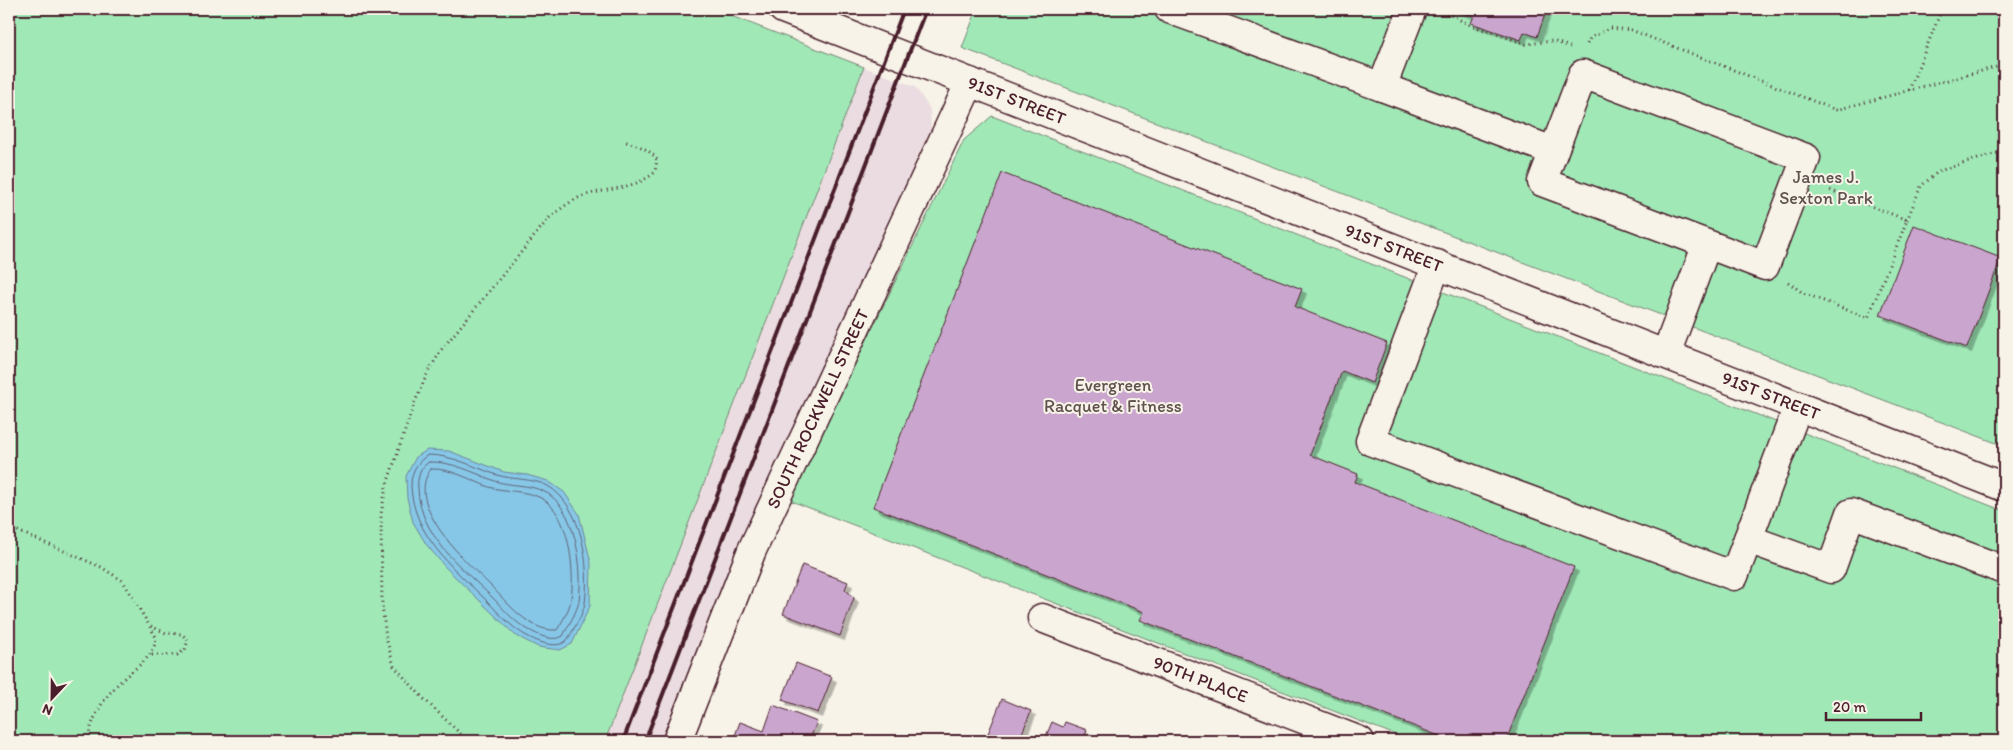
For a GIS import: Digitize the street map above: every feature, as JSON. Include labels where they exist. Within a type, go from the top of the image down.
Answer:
[{"type":"street","name":"91ST STREET","points":[[783,9],[834,18],[970,82],[2004,487]]},
{"type":"street","points":[[1169,9],[1553,151]]},
{"type":"street","points":[[1382,87],[1412,9]]},
{"type":"street","points":[[1583,74],[1806,158],[1765,266],[1542,182],[1583,74]]},
{"type":"street","name":"SOUTH ROCKWELL STREET","points":[[677,741],[752,550],[970,82]]},
{"type":"street","points":[[1666,354],[1707,244]]},
{"type":"street","points":[[1436,264],[1370,441],[1734,576],[1798,406]]},
{"type":"street","points":[[1748,539],[1831,569],[1851,514],[2004,570]]},
{"type":"street","name":"90TH PLACE","points":[[1042,618],[1360,741]]},
{"type":"path","points":[[1437,9],[1470,25],[1526,44],[1553,41]]},
{"type":"path","points":[[1908,90],[1942,9]]},
{"type":"path","points":[[1583,74],[1583,52],[1590,38],[1610,28],[1631,30],[1836,110],[2004,65]]},
{"type":"path","points":[[468,741],[423,698],[394,666],[386,638],[382,605],[381,514],[386,486],[414,404],[433,364],[462,323],[550,217],[567,204],[584,195],[635,184],[646,180],[655,172],[657,160],[647,149],[623,141]]},
{"type":"path","points":[[1803,293],[1868,318],[1921,186],[1939,171],[2004,151]]},
{"type":"path","points":[[1846,196],[1906,220]]},
{"type":"path","points":[[13,529],[119,577],[133,595],[156,637],[155,647],[150,655],[119,682],[104,700],[94,718],[88,741]]},
{"type":"path","points":[[150,626],[166,634],[182,634],[188,640],[185,650],[177,654],[150,655]]},
{"type":"shaded area","points":[[864,67],[915,87],[930,109],[931,132],[756,509],[663,741],[605,741]]},
{"type":"green space","points":[[9,9],[713,9],[864,67],[605,741],[9,741]]},
{"type":"green space","name":"James J. Sexton Park","points":[[977,9],[2004,9],[2004,446],[962,48]]},
{"type":"green space","name":"Evergreen Racquet & Fitness","points":[[992,116],[2004,511],[2004,741],[1411,741],[789,500],[964,140]]},
{"type":"water","points":[[427,450],[449,451],[504,472],[527,475],[548,481],[564,492],[579,514],[591,563],[590,606],[572,644],[560,650],[538,647],[515,635],[445,567],[426,544],[413,522],[407,498],[406,476],[416,457]]},
{"type":"building","points":[[1454,9],[1547,9],[1537,37],[1524,32],[1521,40],[1471,23],[1474,16]]},
{"type":"building","points":[[1002,173],[1302,289],[1295,307],[1387,343],[1372,383],[1342,371],[1310,455],[1358,474],[1355,482],[1574,567],[1506,741],[1452,741],[1140,620],[1144,612],[873,507]]},
{"type":"building","points":[[1914,225],[2001,258],[1967,348],[1880,315]]},
{"type":"building","points":[[802,565],[848,582],[845,589],[854,598],[840,636],[783,614]]},
{"type":"building","points":[[796,663],[832,677],[818,713],[782,700]]},
{"type":"building","points":[[1002,699],[1031,711],[1019,741],[985,741]]},
{"type":"building","points":[[773,705],[817,722],[809,741],[733,741],[740,722],[764,731]]},
{"type":"building","points":[[1052,722],[1063,727],[1065,722],[1087,730],[1083,741],[1044,741]]},
{"type":"railway","points":[[623,741],[904,9]]},
{"type":"railway","points":[[645,741],[926,9]]}]
